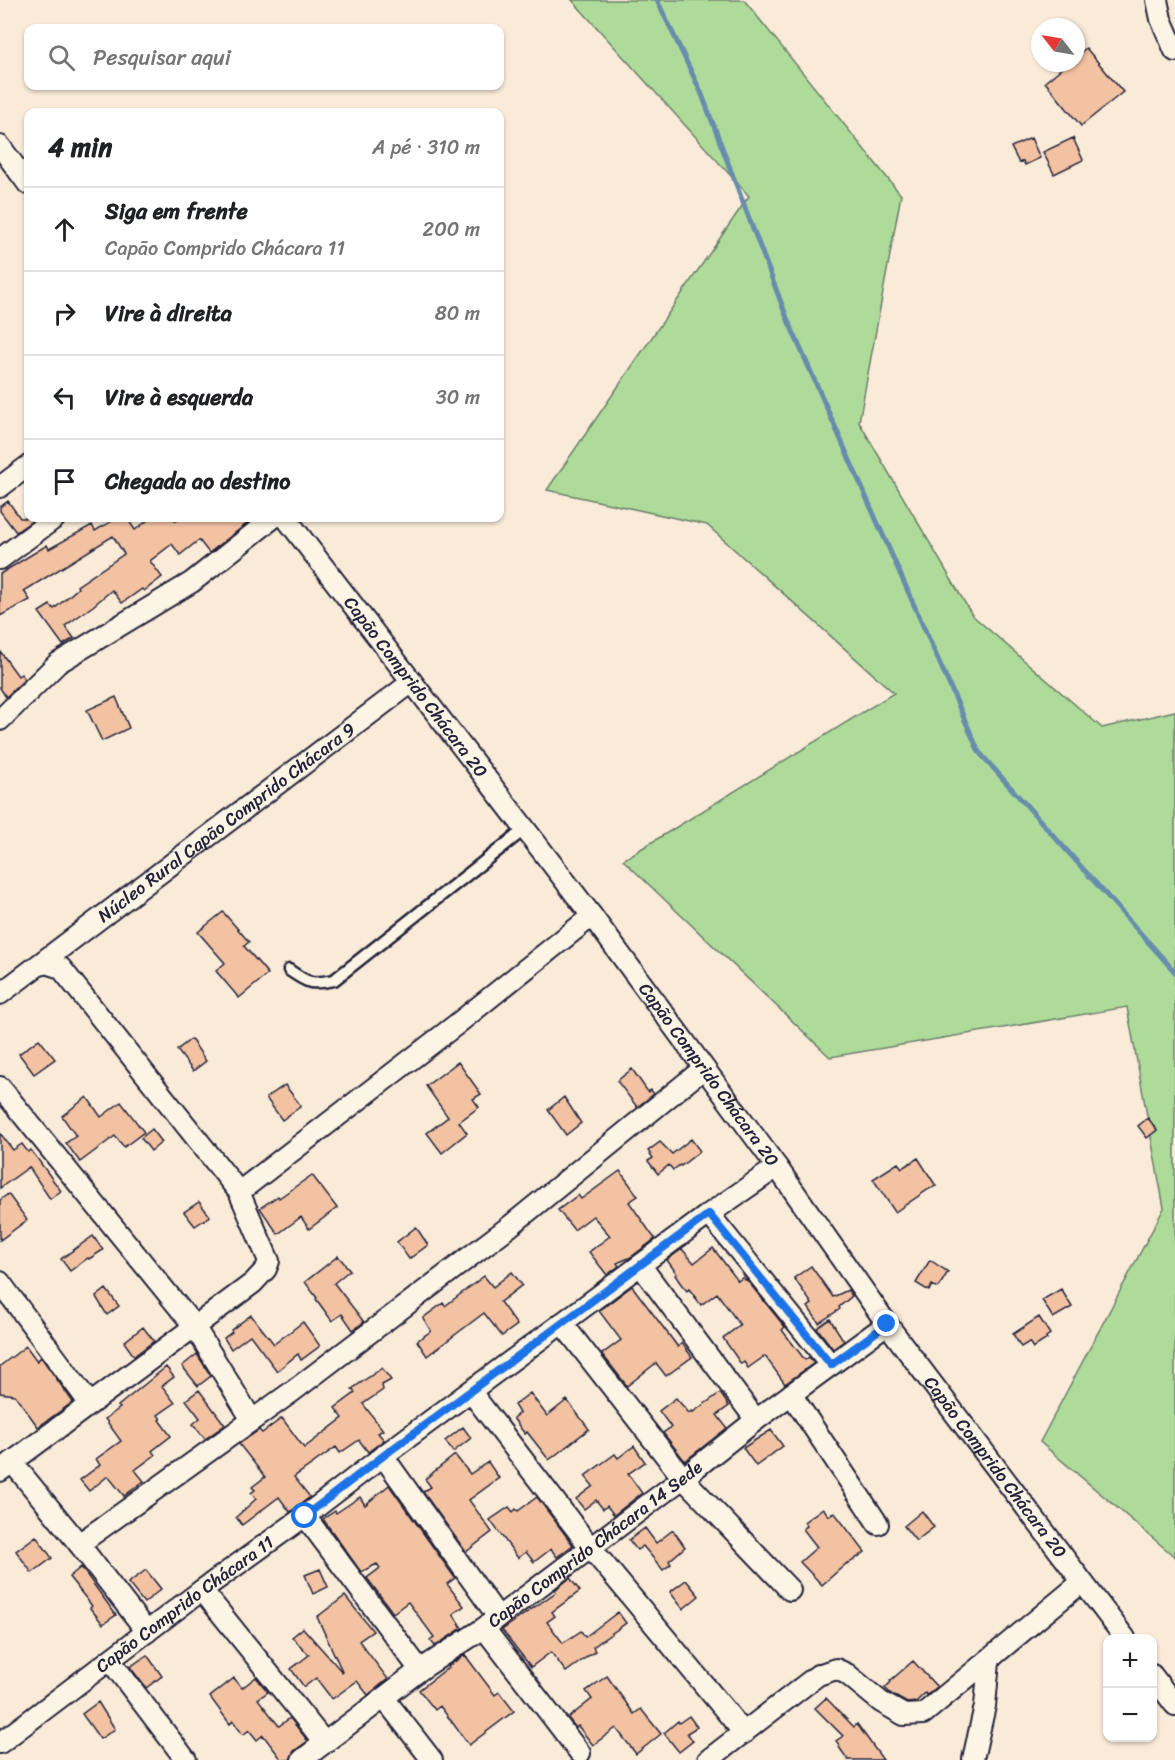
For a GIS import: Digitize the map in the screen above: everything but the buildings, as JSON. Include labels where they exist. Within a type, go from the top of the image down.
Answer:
[{"type":"street","points":[[1156,0],[1161,19],[1175,51]]},
{"type":"street","points":[[0,146],[24,179]]},
{"type":"street","points":[[0,487],[24,469]]},
{"type":"street","points":[[0,559],[50,522]]},
{"type":"street","points":[[0,720],[58,663],[192,582],[268,522]]},
{"type":"street","name":"Capão Comprido Chácara 20","points":[[289,522],[592,916],[777,1167],[887,1324],[1122,1634]]},
{"type":"street","name":"Núcleo Rural Capão Comprido Chácara 9","points":[[0,994],[412,682]]},
{"type":"street","points":[[239,1192],[457,1024],[592,916]]},
{"type":"street","points":[[40,965],[46,963],[61,968],[239,1192],[269,1261],[266,1269],[253,1283],[6,1466],[79,1544],[147,1632]]},
{"type":"street","points":[[79,1544],[252,1420],[510,1226],[703,1069]]},
{"type":"street","points":[[0,1087],[194,1326],[252,1420]]},
{"type":"street","name":"Capão Comprido Chácara 11","points":[[0,1743],[202,1590],[305,1516],[709,1214],[777,1167]]},
{"type":"street","points":[[709,1214],[831,1365]]},
{"type":"street","points":[[641,1266],[756,1420]]},
{"type":"street","points":[[0,1282],[90,1404]]},
{"type":"street","points":[[562,1323],[683,1478],[790,1590]]},
{"type":"street","name":"Capão Comprido Chácara 14 Sede","points":[[302,1760],[420,1671],[491,1622],[683,1478],[756,1420],[887,1324]]},
{"type":"street","points":[[471,1392],[590,1547],[744,1732]]},
{"type":"street","points":[[791,1394],[878,1524]]},
{"type":"street","points":[[383,1456],[580,1753]]},
{"type":"street","points":[[305,1516],[420,1671]]},
{"type":"street","points":[[708,1760],[818,1676],[836,1669],[847,1674],[881,1702],[904,1715],[923,1714],[1082,1582]]},
{"type":"street","points":[[202,1590],[324,1743]]},
{"type":"street","points":[[110,1660],[186,1760]]},
{"type":"street","points":[[974,1760],[986,1706],[989,1660]]},
{"type":"street","points":[[1157,1682],[1175,1705]]},
{"type":"street","points":[[384,1698],[432,1760]]},
{"type":"lane","points":[[289,970],[305,981],[316,984],[334,980],[525,829]]},
{"type":"green space","points":[[572,0],[744,0],[901,195],[859,422],[972,615],[1102,728],[1175,711],[1175,1557],[1040,1442],[1164,1208],[1127,1007],[830,1057],[623,860],[894,693],[707,525],[547,490],[749,196]]},
{"type":"waterway","points":[[657,0],[701,92],[787,318],[979,752],[1175,972]]},
{"type":"route","points":[[305,1516],[709,1214],[831,1365],[887,1324]]}]
